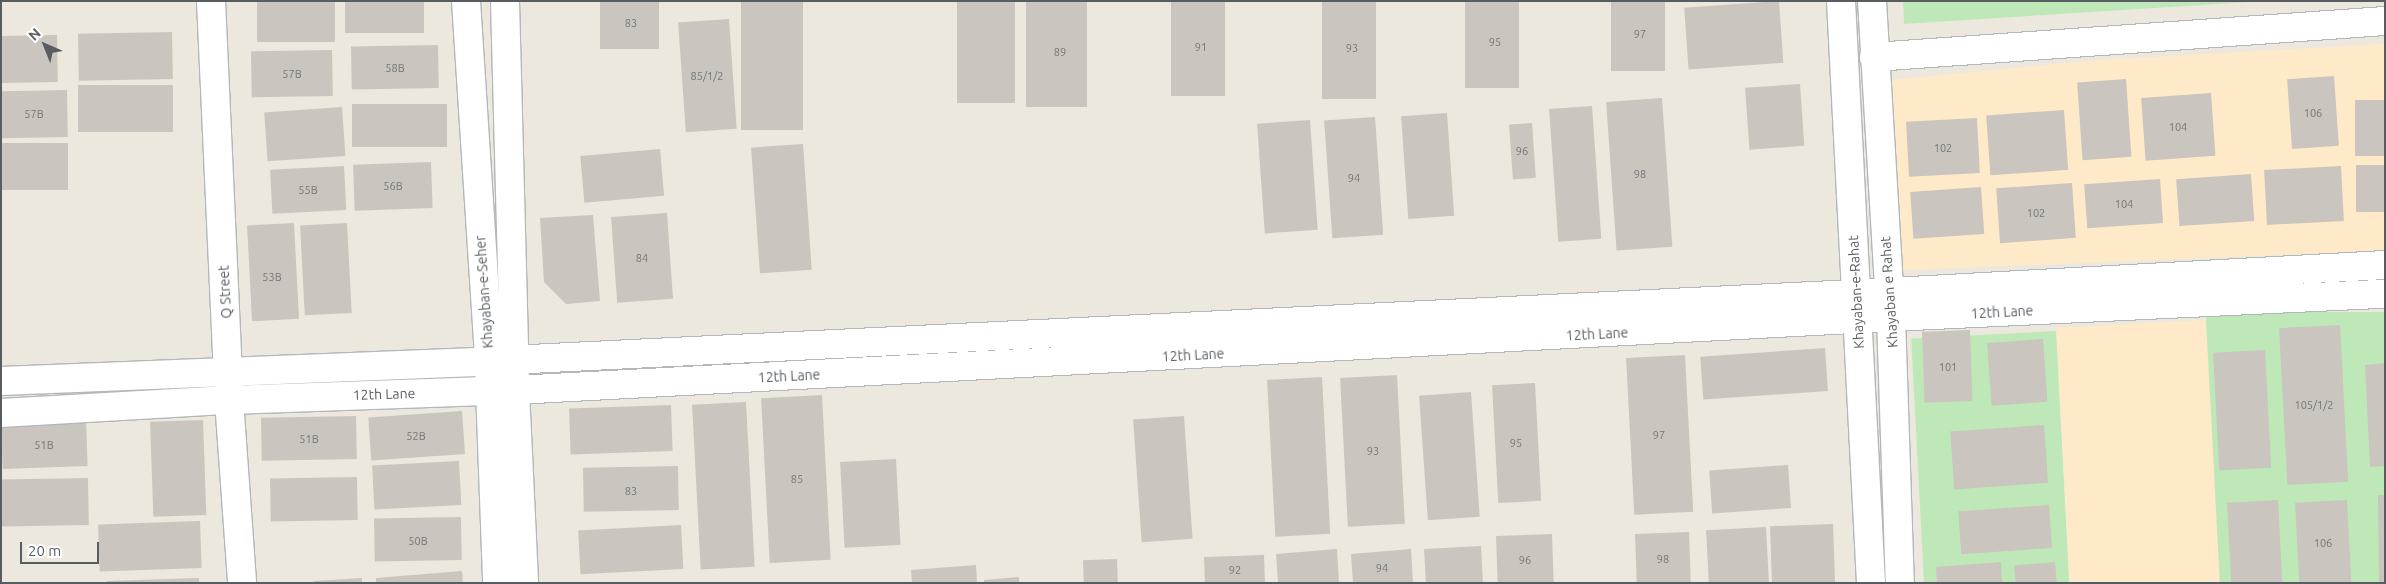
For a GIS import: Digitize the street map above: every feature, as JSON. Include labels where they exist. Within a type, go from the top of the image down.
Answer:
[{"type":"street","name":"Q Street","points":[[211,1],[229,400],[242,583]]},
{"type":"street","name":"Khayaban-e-Seher","points":[[466,1],[502,360]]},
{"type":"street","name":"Khayaban-e-Seher","points":[[497,583],[502,390],[505,1]]},
{"type":"street","name":"Khayaban-e-Rahat","points":[[1841,1],[1870,583]]},
{"type":"street","name":"Khayaban e Rahat","points":[[1872,1],[1891,317],[1900,583]]},
{"type":"street","points":[[1874,57],[2385,21]]},
{"type":"street","name":"12th Lane","points":[[1,414],[229,400],[502,390],[1856,307],[1889,291],[2385,265]]},
{"type":"street","name":"12th Lane","points":[[1,382],[228,371],[1856,307],[1891,317],[2385,294]]},
{"type":"street","name":"Khayaban-e-Seher","points":[[502,390],[524,583]]},
{"type":"green space","points":[[1903,1],[2264,1],[1904,24]]},
{"type":"green space","points":[[2206,312],[2385,312],[2385,583],[2206,583]]},
{"type":"green space","points":[[2056,331],[2069,583],[1924,583],[1911,339]]},
{"type":"sand","points":[[2385,44],[2385,251],[1903,270],[1892,80],[2099,60]]},
{"type":"sand","points":[[2206,320],[2220,583],[2070,583],[2056,328]]},
{"type":"building","points":[[257,1],[335,1],[335,42],[257,42]]},
{"type":"building","points":[[345,1],[424,1],[424,33],[345,33]]},
{"type":"building","points":[[600,1],[659,1],[659,49],[600,49]]},
{"type":"building","points":[[741,1],[803,1],[803,130],[741,130]]},
{"type":"building","points":[[957,1],[1015,1],[1015,103],[957,103]]},
{"type":"building","points":[[1026,1],[1087,1],[1087,107],[1026,107]]},
{"type":"building","points":[[1171,1],[1225,1],[1225,96],[1171,96]]},
{"type":"building","points":[[1322,1],[1376,1],[1376,99],[1322,99]]},
{"type":"building","points":[[1465,1],[1519,1],[1519,88],[1465,88]]},
{"type":"building","points":[[1611,1],[1665,1],[1665,71],[1611,71]]},
{"type":"building","points":[[1779,1],[1783,63],[1689,69],[1684,8]]},
{"type":"building","points":[[729,19],[737,129],[686,132],[678,23]]},
{"type":"building","points":[[172,32],[173,79],[79,81],[78,34]]},
{"type":"building","points":[[57,35],[58,82],[2,83],[1,36]]},
{"type":"building","points":[[438,45],[439,88],[352,90],[351,47]]},
{"type":"building","points":[[332,50],[333,96],[252,97],[251,51]]},
{"type":"building","points":[[2334,76],[2339,146],[2292,149],[2287,79]]},
{"type":"building","points":[[2126,79],[2131,157],[2083,160],[2077,82]]},
{"type":"building","points":[[1800,84],[1804,146],[1749,150],[1745,88]]},
{"type":"building","points":[[78,85],[173,85],[173,132],[78,132]]},
{"type":"building","points":[[67,90],[68,137],[2,138],[1,91]]},
{"type":"building","points":[[2211,93],[2215,156],[2146,161],[2141,98]]},
{"type":"building","points":[[1662,98],[1672,247],[1617,251],[1606,102]]},
{"type":"building","points":[[2355,100],[2385,100],[2385,156],[2355,156]]},
{"type":"building","points":[[352,104],[447,104],[447,147],[352,147]]},
{"type":"building","points":[[1592,106],[1601,239],[1558,242],[1549,109]]},
{"type":"building","points":[[342,107],[345,156],[268,161],[264,112]]},
{"type":"building","points":[[2064,110],[2068,170],[1990,175],[1986,115]]},
{"type":"building","points":[[1447,113],[1454,216],[1408,219],[1401,116]]},
{"type":"building","points":[[1375,117],[1383,235],[1332,238],[1324,121]]},
{"type":"building","points":[[1977,118],[1980,173],[1909,177],[1906,122]]},
{"type":"building","points":[[1310,120],[1318,230],[1265,233],[1257,124]]},
{"type":"building","points":[[1532,123],[1536,178],[1513,179],[1509,125]]},
{"type":"building","points":[[1,143],[68,143],[68,190],[1,190]]},
{"type":"building","points":[[803,144],[812,270],[760,273],[751,148]]},
{"type":"building","points":[[660,149],[664,196],[584,203],[580,156]]},
{"type":"building","points":[[431,162],[433,208],[355,211],[353,165]]},
{"type":"building","points":[[2356,165],[2385,165],[2385,212],[2356,212]]},
{"type":"building","points":[[344,166],[346,210],[272,214],[270,170]]},
{"type":"building","points":[[2341,166],[2344,221],[2267,225],[2264,170]]},
{"type":"building","points":[[2251,174],[2254,221],[2179,226],[2176,179]]},
{"type":"building","points":[[2160,179],[2163,223],[2087,228],[2084,184]]},
{"type":"building","points":[[2072,183],[2076,238],[2000,243],[1996,188]]},
{"type":"building","points":[[1981,187],[1984,234],[1913,239],[1910,192]]},
{"type":"building","points":[[667,213],[673,299],[617,303],[611,217]]},
{"type":"building","points":[[593,215],[600,301],[566,304],[544,282],[540,218]]},
{"type":"building","points":[[294,223],[299,319],[252,321],[247,225]]},
{"type":"building","points":[[347,223],[352,313],[305,315],[300,225]]},
{"type":"building","points":[[2340,325],[2348,482],[2287,485],[2279,328]]},
{"type":"building","points":[[1970,330],[1972,401],[1925,403],[1922,332]]},
{"type":"building","points":[[2043,339],[2047,402],[1992,406],[1987,343]]},
{"type":"building","points":[[1825,348],[1828,391],[1703,400],[1700,357]]},
{"type":"building","points":[[2265,350],[2271,468],[2219,471],[2213,353]]},
{"type":"building","points":[[1685,355],[1693,512],[1634,515],[1626,358]]},
{"type":"building","points":[[2385,363],[2385,466],[2370,467],[2365,365]]},
{"type":"building","points":[[1397,375],[1405,524],[1348,527],[1340,378]]},
{"type":"building","points":[[1322,377],[1330,534],[1275,537],[1267,380]]},
{"type":"building","points":[[1535,383],[1541,501],[1498,503],[1492,385]]},
{"type":"building","points":[[1471,392],[1480,517],[1428,520],[1419,396]]},
{"type":"building","points":[[822,395],[831,560],[770,563],[761,398]]},
{"type":"building","points":[[746,402],[755,567],[701,570],[692,405]]},
{"type":"building","points":[[671,405],[673,451],[571,455],[569,409]]},
{"type":"building","points":[[462,411],[465,454],[371,460],[368,418]]},
{"type":"building","points":[[356,416],[357,459],[262,461],[261,418]]},
{"type":"building","points":[[1184,416],[1193,539],[1142,542],[1133,420]]},
{"type":"building","points":[[86,419],[88,466],[3,469],[1,422]]},
{"type":"building","points":[[203,420],[206,515],[153,517],[150,422]]},
{"type":"building","points":[[2044,425],[2048,483],[1954,489],[1950,432]]},
{"type":"building","points":[[896,459],[901,545],[845,548],[840,462]]},
{"type":"building","points":[[459,461],[461,505],[374,509],[372,466]]},
{"type":"building","points":[[1788,465],[1791,508],[1712,513],[1709,471]]},
{"type":"building","points":[[678,466],[679,510],[584,512],[583,468]]},
{"type":"building","points":[[357,477],[358,520],[271,522],[270,479]]},
{"type":"building","points":[[88,478],[89,525],[2,527],[1,480]]},
{"type":"building","points":[[2378,495],[2385,495],[2385,583],[2379,583]]},
{"type":"building","points":[[2278,500],[2282,583],[2231,583],[2227,503]]},
{"type":"building","points":[[2347,500],[2351,583],[2299,583],[2295,503]]},
{"type":"building","points":[[2049,505],[2052,548],[1961,554],[1958,511]]},
{"type":"building","points":[[461,517],[462,560],[375,562],[374,519]]},
{"type":"building","points":[[200,521],[202,568],[100,572],[98,525]]},
{"type":"building","points":[[1833,524],[1835,583],[1772,583],[1770,526]]},
{"type":"building","points":[[681,525],[683,569],[580,574],[578,530]]},
{"type":"building","points":[[1766,527],[1769,583],[1709,583],[1706,530]]},
{"type":"building","points":[[1689,532],[1691,583],[1637,583],[1635,534]]},
{"type":"building","points":[[1552,534],[1554,583],[1498,583],[1496,536]]},
{"type":"building","points":[[1481,546],[1483,583],[1426,583],[1424,549]]},
{"type":"building","points":[[1337,549],[1339,583],[1278,583],[1276,554]]},
{"type":"building","points":[[1411,549],[1413,583],[1353,583],[1351,554]]},
{"type":"building","points":[[1264,555],[1265,583],[1205,583],[1204,557]]},
{"type":"building","points":[[1117,559],[1118,583],[1084,583],[1083,560]]},
{"type":"building","points":[[2001,562],[2002,583],[1937,583],[1936,567]]},
{"type":"building","points":[[2055,562],[2057,583],[2016,583],[2014,566]]},
{"type":"building","points":[[976,565],[977,583],[912,583],[911,570]]},
{"type":"building","points":[[462,571],[463,583],[376,583],[376,578]]},
{"type":"building","points":[[1019,577],[1019,583],[984,583],[984,580]]},
{"type":"building","points":[[199,578],[199,583],[107,583],[107,581]]},
{"type":"building","points":[[362,578],[362,583],[314,583],[314,581]]}]
